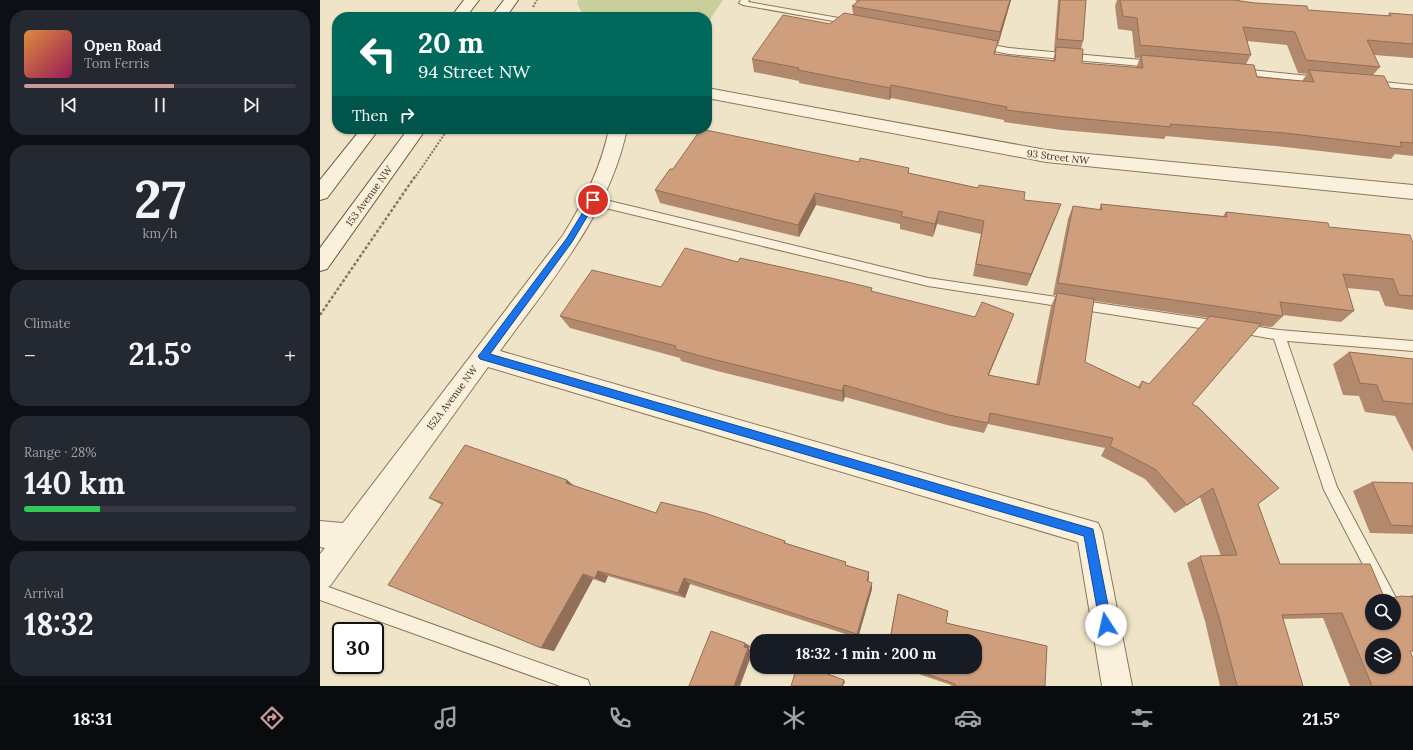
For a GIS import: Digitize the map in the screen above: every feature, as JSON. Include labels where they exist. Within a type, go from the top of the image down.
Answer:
[{"type":"street","points":[[462,12],[472,0]]},
{"type":"street","points":[[502,12],[511,0]]},
{"type":"street","name":"93 Street NW","points":[[712,94],[1046,156],[1413,192]]},
{"type":"street","points":[[320,193],[366,134]]},
{"type":"street","name":"153 Avenue NW","points":[[320,263],[413,134]]},
{"type":"street","name":"152A Avenue NW","points":[[320,576],[570,240],[593,200],[610,160],[617,134]]},
{"type":"street","points":[[483,356],[1089,532],[1117,686]]},
{"type":"street","points":[[320,534],[349,537]]},
{"type":"lane","points":[[745,0],[743,3],[860,24]]},
{"type":"lane","points":[[970,44],[1009,51],[1159,65]]},
{"type":"lane","points":[[1231,72],[1326,80]]},
{"type":"lane","points":[[1365,84],[1413,88]]},
{"type":"lane","points":[[593,200],[928,282],[1279,335],[1413,346]]},
{"type":"lane","points":[[1279,335],[1331,490],[1387,594]]},
{"type":"lane","points":[[320,592],[582,686]]},
{"type":"path","points":[[320,315],[445,134]]},
{"type":"green space","points":[[578,0],[723,0],[712,16],[712,12],[582,12],[577,3]]},
{"type":"building","points":[[860,0],[1010,0],[1000,32],[852,6]]},
{"type":"building","points":[[1060,0],[1086,0],[1083,41],[1057,39]]},
{"type":"building","points":[[1120,0],[1234,0],[1255,3],[1307,6],[1308,10],[1391,16],[1389,13],[1413,15],[1413,44],[1367,40],[1380,67],[1306,60],[1295,32],[1243,27],[1251,55],[1140,45],[1137,18],[1123,16]]},
{"type":"building","points":[[844,13],[998,41],[994,54],[1055,61],[1056,47],[1083,49],[1082,63],[1143,68],[1141,55],[1254,65],[1257,77],[1314,82],[1309,70],[1384,76],[1390,88],[1413,90],[1413,143],[1400,142],[1402,147],[1285,133],[1170,124],[1171,127],[1006,110],[1007,107],[891,85],[890,88],[798,70],[799,68],[752,59],[783,15],[830,24]]},
{"type":"building","points":[[712,131],[859,162],[860,158],[909,168],[908,173],[978,188],[979,185],[1025,192],[1024,200],[1061,204],[1031,274],[976,264],[984,221],[939,211],[935,224],[901,216],[903,212],[815,193],[798,225],[655,190],[670,169],[673,169],[698,134],[712,134]]},
{"type":"building","points":[[1101,204],[1227,217],[1226,212],[1328,223],[1329,227],[1410,235],[1413,243],[1413,296],[1399,295],[1393,279],[1343,274],[1354,311],[1280,302],[1283,316],[1058,283],[1073,206],[1102,210]]},
{"type":"building","points":[[685,248],[738,262],[740,258],[831,278],[872,288],[871,291],[975,317],[982,302],[1014,314],[988,375],[1039,385],[1057,293],[1094,299],[1085,362],[1140,388],[1142,381],[1149,384],[1210,316],[1261,324],[1192,404],[1198,407],[1279,488],[1258,504],[1280,564],[1370,564],[1383,594],[1365,594],[1365,630],[1401,630],[1401,596],[1413,597],[1413,651],[1410,651],[1413,658],[1413,686],[1372,686],[1367,674],[1401,674],[1401,638],[1365,638],[1365,669],[1342,613],[1282,615],[1303,686],[1237,686],[1219,617],[1200,556],[1237,555],[1213,488],[1187,505],[1155,469],[1110,446],[1113,438],[990,413],[988,423],[949,415],[844,385],[842,391],[712,359],[675,349],[676,346],[560,316],[592,270],[661,287]]},
{"type":"building","points":[[1349,352],[1413,359],[1413,404],[1383,401],[1377,385],[1360,383]]},
{"type":"building","points":[[465,445],[567,480],[566,483],[656,513],[661,502],[705,513],[785,541],[784,543],[846,562],[845,565],[869,572],[867,581],[872,583],[857,634],[684,578],[678,593],[598,571],[595,578],[583,574],[541,648],[388,585],[443,503],[429,498]]},
{"type":"building","points":[[1372,482],[1413,483],[1413,526],[1391,525]]},
{"type":"building","points":[[898,594],[948,611],[946,623],[1047,646],[1045,686],[955,686],[955,684],[927,674],[982,674],[982,634],[891,634]]},
{"type":"building","points":[[711,631],[745,643],[744,647],[748,648],[734,686],[689,686]]},
{"type":"building","points":[[795,674],[828,674],[844,680],[842,686],[791,686]]},
{"type":"route","points":[[593,200],[570,240],[483,356],[1089,532],[1106,625]]}]
